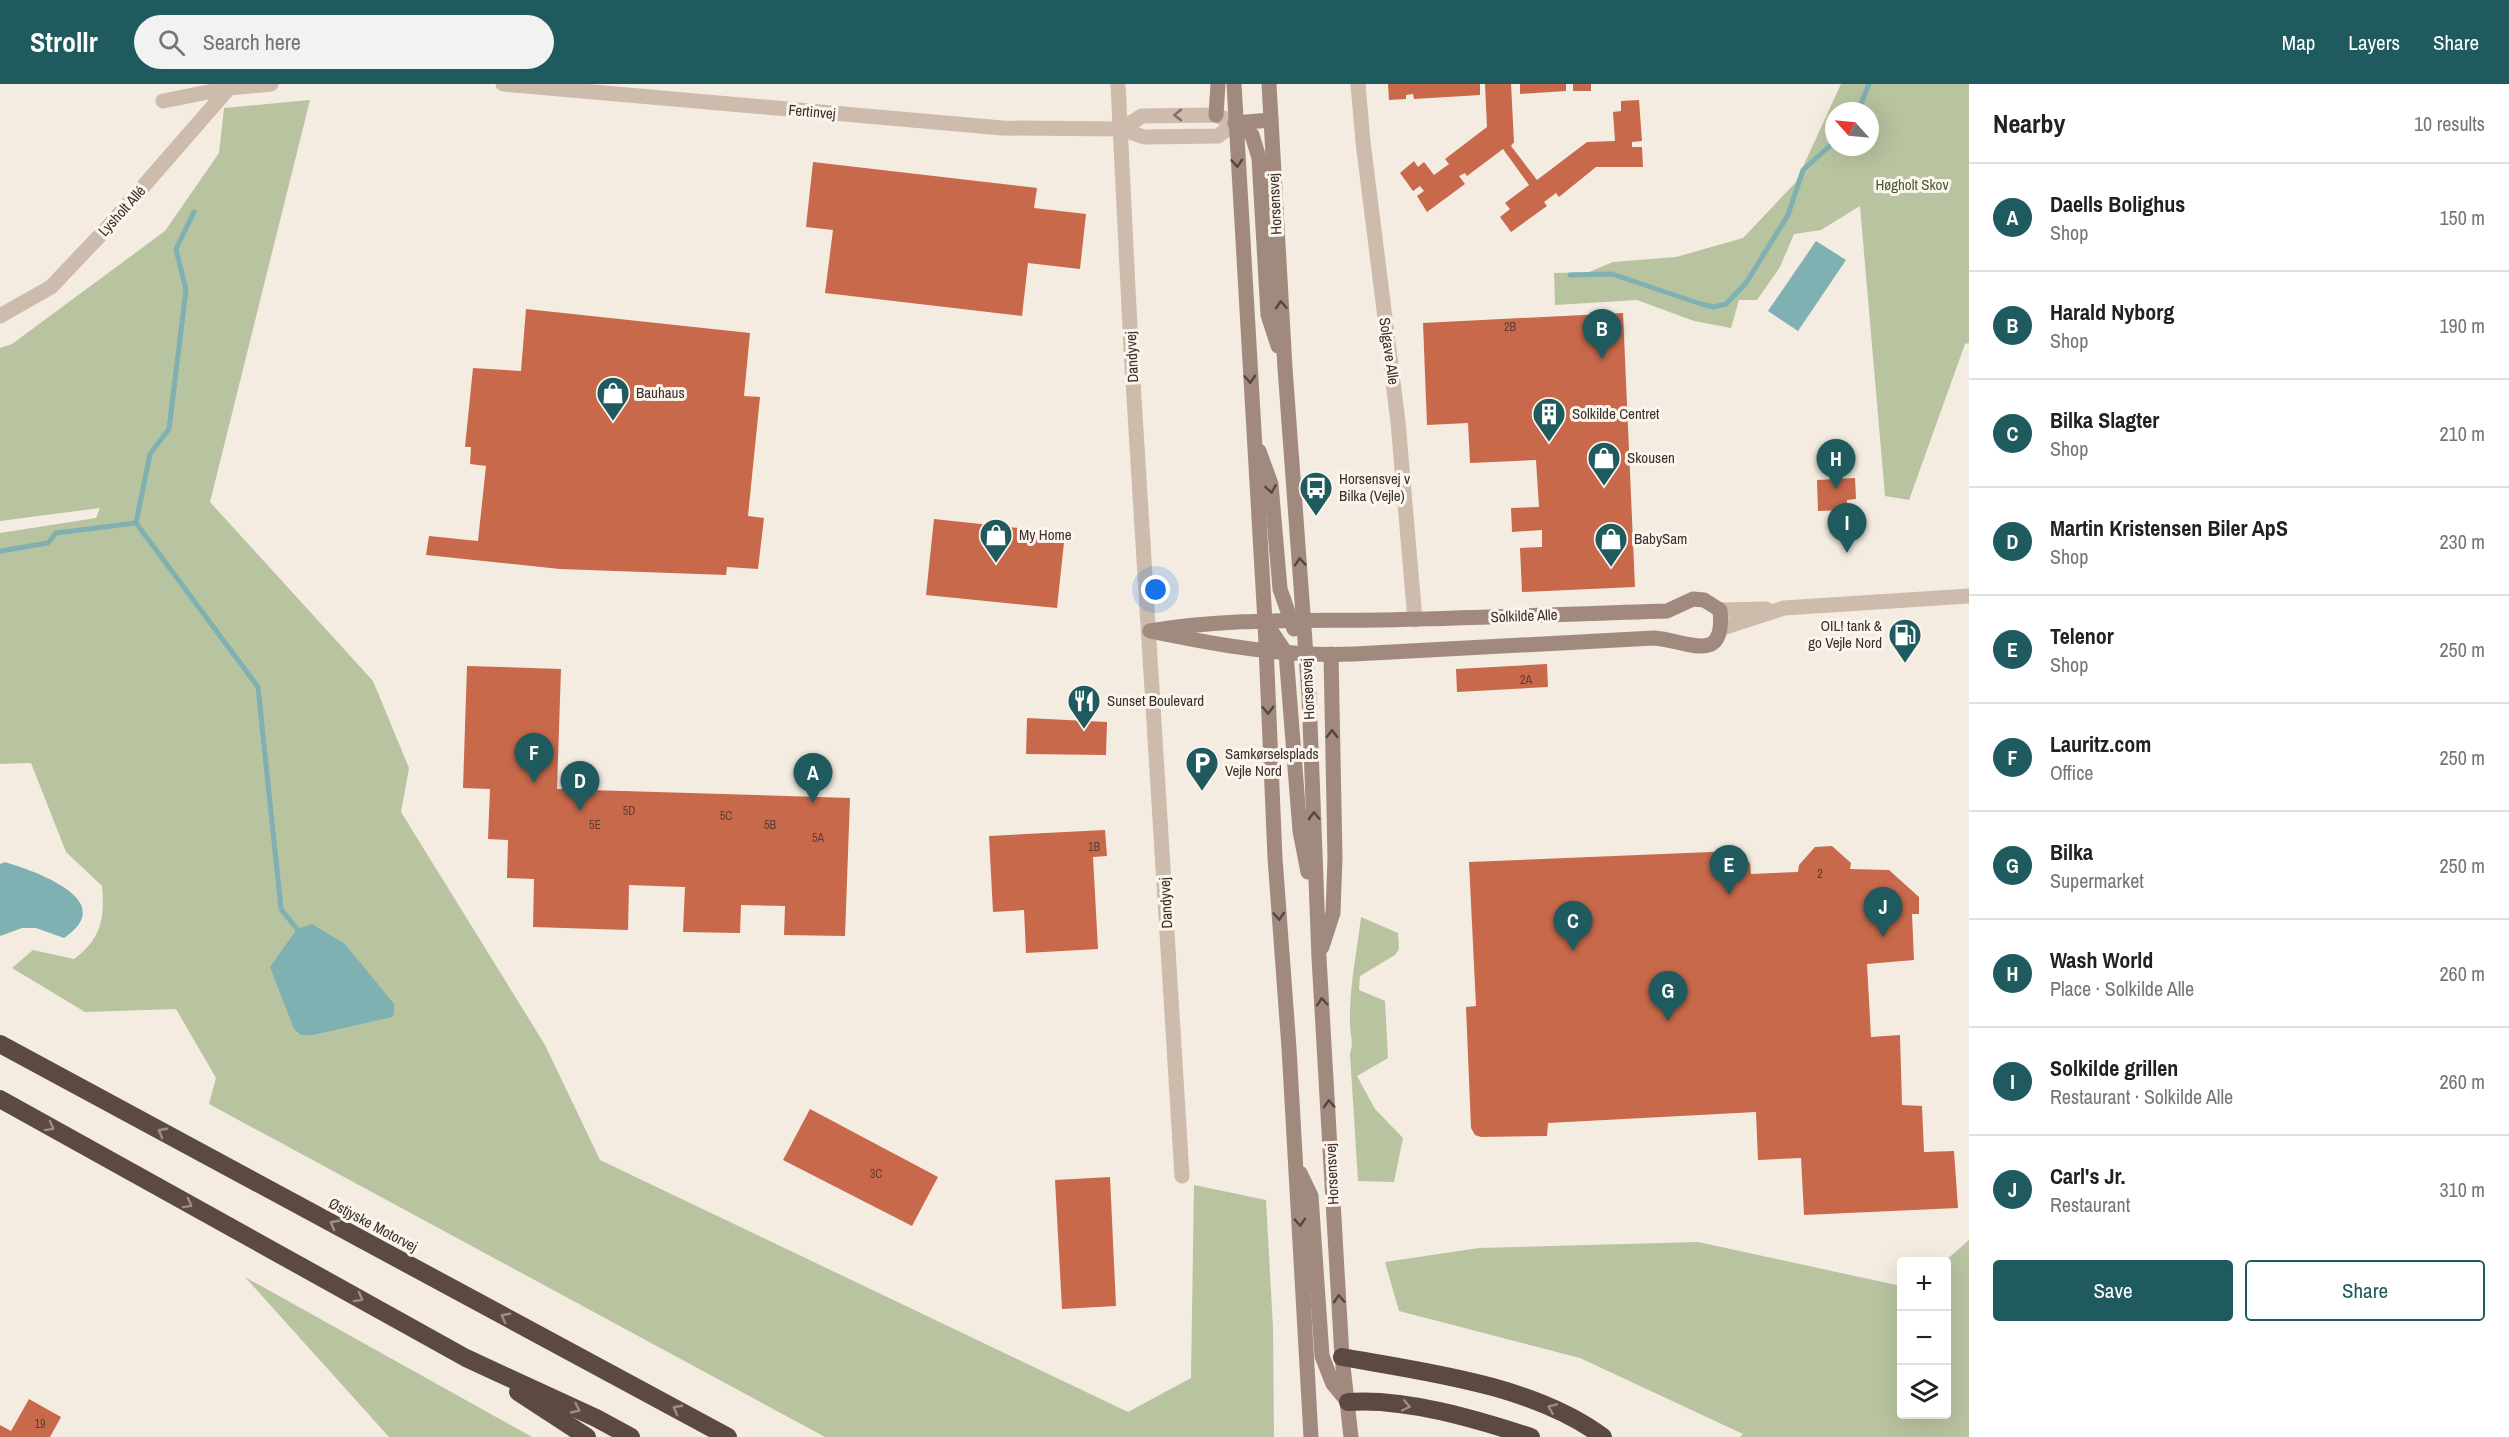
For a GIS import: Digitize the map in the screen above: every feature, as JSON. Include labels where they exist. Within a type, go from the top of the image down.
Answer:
[{"type":"highway","name":"Østjyske Motorvej","points":[[0,1044],[728,1437]]},
{"type":"highway","points":[[0,1099],[466,1358],[587,1437]]},
{"type":"highway","points":[[1342,1357],[1495,1388],[1570,1415],[1603,1437]]},
{"type":"highway","points":[[466,1358],[596,1418],[631,1437]]},
{"type":"highway","points":[[1348,1402],[1374,1401],[1395,1404],[1491,1424],[1532,1437]]},
{"type":"main road","points":[[1216,115],[1218,84]]},
{"type":"main road","points":[[1234,84],[1265,622],[1275,858],[1296,1164],[1311,1437]]},
{"type":"main road","name":"Horsensvej","points":[[1269,84],[1297,621],[1306,654],[1319,958],[1342,1357],[1351,1437]]},
{"type":"main road","points":[[1235,123],[1271,120]]},
{"type":"main road","points":[[1235,123],[1252,135],[1259,158],[1268,315],[1285,368]]},
{"type":"main road","points":[[1253,434],[1272,484],[1280,589],[1297,621]]},
{"type":"main road","name":"Solkilde Alle","points":[[1265,622],[1415,620],[1667,611],[1693,599],[1704,600],[1720,610]]},
{"type":"main road","points":[[1720,610],[1722,628]]},
{"type":"main road","points":[[1150,631],[1196,623],[1265,622]]},
{"type":"main road","points":[[1265,622],[1286,653],[1300,831],[1317,911]]},
{"type":"main road","name":"Solkilde Alle","points":[[1266,651],[1331,654],[1654,638],[1698,647],[1717,640],[1722,628]]},
{"type":"main road","points":[[1150,631],[1229,647],[1266,651]]},
{"type":"main road","points":[[1319,958],[1333,914],[1331,654]]},
{"type":"main road","points":[[1296,1164],[1311,1196],[1321,1346],[1326,1371],[1333,1384],[1348,1402]]},
{"type":"main road","points":[[1310,1395],[1326,1371],[1342,1357]]},
{"type":"street","points":[[163,101],[229,88],[271,84]]},
{"type":"street","name":"Fertinvej","points":[[503,84],[1002,128],[1121,129],[1144,137],[1218,136],[1235,123],[1216,115],[1142,116],[1121,129]]},
{"type":"street","name":"Dandyvej","points":[[1118,84],[1131,349],[1182,1176]]},
{"type":"street","name":"Solgave Alle","points":[[1358,84],[1398,422],[1415,620]]},
{"type":"street","name":"Lysholt Allé","points":[[0,316],[51,286],[107,228],[229,88]]},
{"type":"street","name":"Solkilde Alle","points":[[1722,628],[1784,608],[1969,596]]},
{"type":"street","points":[[1720,610],[1784,608]]},
{"type":"green space","name":"Høgholt Skov","points":[[1841,84],[1969,84],[1969,343],[1965,344],[1909,500],[1885,496],[1860,206],[1821,230],[1794,234],[1780,267],[1757,300],[1739,300],[1731,328],[1694,321],[1637,300],[1555,305],[1554,273],[1589,272],[1613,262],[1676,257],[1743,238],[1796,182],[1825,119],[1825,156],[1879,156],[1879,102],[1833,102]]},
{"type":"green space","points":[[310,100],[210,502],[373,681],[409,768],[401,812],[545,1045],[600,1160],[1128,1412],[1191,1378],[1194,1185],[1266,1200],[1273,1328],[1274,1437],[825,1437],[209,1104],[216,1078],[176,1009],[85,1012],[12,968],[33,950],[74,959],[96,936],[102,918],[103,898],[102,886],[66,852],[31,763],[0,764],[0,533],[96,518],[100,508],[0,521],[0,348],[12,344],[165,231],[219,153],[224,108]]},
{"type":"green space","points":[[1361,917],[1398,933],[1399,949],[1395,955],[1360,976],[1359,990],[1385,1001],[1388,1058],[1357,1076],[1375,1109],[1403,1138],[1394,1182],[1358,1181],[1350,1054],[1352,1041],[1350,1010]]},
{"type":"green space","points":[[1969,1240],[1969,1437],[1740,1437],[1743,1434],[1580,1358],[1399,1311],[1385,1262],[1479,1248],[1698,1242],[1897,1285],[1897,1419],[1951,1419],[1950,1257]]},
{"type":"green space","points":[[245,1277],[532,1437],[389,1437]]},
{"type":"water","points":[[1816,241],[1846,260],[1798,331],[1768,311]]},
{"type":"water","points":[[5,862],[34,872],[67,889],[78,900],[83,911],[79,924],[64,938],[36,928],[22,928],[0,936],[0,864]]},
{"type":"water","points":[[312,924],[345,944],[394,1004],[392,1017],[313,1035],[301,1035],[294,1029],[270,967],[297,929]]},
{"type":"building","points":[[1388,84],[1480,84],[1480,95],[1414,99],[1413,94],[1406,95],[1406,99],[1389,100]]},
{"type":"building","points":[[1485,84],[1511,84],[1514,142],[1511,146],[1537,180],[1587,142],[1615,141],[1613,112],[1621,111],[1621,101],[1639,100],[1642,141],[1632,142],[1632,147],[1642,147],[1643,167],[1596,167],[1559,197],[1556,193],[1544,202],[1547,206],[1511,232],[1500,217],[1510,209],[1505,203],[1529,185],[1503,149],[1467,176],[1465,173],[1459,176],[1465,184],[1427,212],[1417,196],[1424,191],[1420,186],[1413,191],[1400,173],[1414,161],[1418,167],[1424,162],[1434,175],[1449,164],[1445,159],[1487,127]]},
{"type":"building","points":[[1520,84],[1566,84],[1566,91],[1520,94]]},
{"type":"building","points":[[1573,84],[1591,84],[1591,91],[1573,91]]},
{"type":"building","points":[[813,162],[1037,188],[1034,208],[1086,214],[1080,269],[1028,263],[1022,316],[825,293],[833,230],[806,227]]},
{"type":"building","name":"Bauhaus","points":[[526,309],[750,333],[744,396],[760,397],[748,516],[764,518],[758,569],[727,567],[726,575],[560,569],[426,555],[429,536],[478,541],[486,466],[470,464],[471,447],[465,447],[473,368],[521,371]]},
{"type":"building","name":"Solkilde Centret","points":[[1623,313],[1635,587],[1522,592],[1520,548],[1542,547],[1542,530],[1512,532],[1511,508],[1539,507],[1536,460],[1470,463],[1468,423],[1427,425],[1423,323]]},
{"type":"building","points":[[1855,478],[1856,499],[1847,500],[1847,510],[1818,511],[1817,480]]},
{"type":"building","name":"My Home","points":[[934,519],[1065,533],[1057,608],[926,595]]},
{"type":"building","points":[[1547,664],[1548,687],[1457,692],[1456,669]]},
{"type":"building","points":[[467,666],[561,669],[557,789],[850,798],[845,936],[784,935],[785,906],[741,905],[740,933],[683,932],[685,887],[629,885],[628,930],[533,927],[534,879],[507,878],[508,840],[488,839],[490,789],[463,788]]},
{"type":"building","points":[[1027,718],[1107,722],[1106,755],[1026,754]]},
{"type":"building","points":[[1105,830],[1107,856],[1093,857],[1098,949],[1026,953],[1024,910],[993,912],[989,836]]},
{"type":"building","points":[[1832,846],[1851,863],[1850,869],[1889,870],[1919,897],[1919,914],[1912,914],[1914,960],[1867,964],[1871,1037],[1900,1035],[1902,1105],[1922,1106],[1924,1152],[1954,1151],[1958,1208],[1804,1215],[1801,1158],[1758,1160],[1756,1112],[1548,1123],[1547,1136],[1481,1137],[1475,1135],[1471,1128],[1466,1007],[1476,1006],[1469,862],[1735,851],[1750,863],[1751,874],[1798,872],[1799,865],[1815,847]]},
{"type":"building","points":[[810,1109],[938,1177],[912,1226],[783,1160]]},
{"type":"building","points":[[1110,1177],[1116,1306],[1062,1309],[1055,1180]]},
{"type":"building","points":[[29,1399],[61,1417],[50,1437],[0,1437],[0,1425],[11,1431]]},
{"type":"waterway","points":[[1862,102],[1869,84]]},
{"type":"waterway","points":[[1570,275],[1612,274],[1701,304],[1714,307],[1726,304],[1746,283],[1788,215],[1803,170],[1825,150]]},
{"type":"waterway","points":[[194,212],[176,249],[186,290],[169,429],[150,454],[136,523],[258,687],[281,909],[297,929]]},
{"type":"waterway","points":[[0,551],[48,543],[56,533],[136,523]]},
{"type":"place","name":"Harald Nyborg","points":[[1602,359]]},
{"type":"place","name":"Bauhaus","points":[[613,422]]},
{"type":"place","name":"Solkilde Centret","points":[[1549,443]]},
{"type":"place","name":"Skousen","points":[[1604,487]]},
{"type":"place","name":"Wash World","points":[[1836,489]]},
{"type":"place","name":"Horsensvej v Bilka (Vejle)","points":[[1316,517]]},
{"type":"place","name":"Solkilde grillen","points":[[1847,553]]},
{"type":"place","name":"My Home","points":[[996,564]]},
{"type":"place","name":"BabySam","points":[[1611,568]]},
{"type":"place","name":"OIL! tank & go Vejle Nord","points":[[1905,664]]},
{"type":"place","name":"Sunset Boulevard","points":[[1084,730]]},
{"type":"place","name":"Lauritz.com","points":[[534,783]]},
{"type":"place","name":"Samkørselsplads Vejle Nord","points":[[1202,792]]},
{"type":"place","name":"Daells Bolighus","points":[[813,803]]},
{"type":"place","name":"Martin Kristensen Biler ApS","points":[[580,811]]},
{"type":"place","name":"Telenor","points":[[1729,895]]},
{"type":"place","name":"Carl's Jr.","points":[[1883,937]]},
{"type":"place","name":"Bilka Slagter","points":[[1573,951]]},
{"type":"place","name":"Bilka","points":[[1668,1021]]}]
